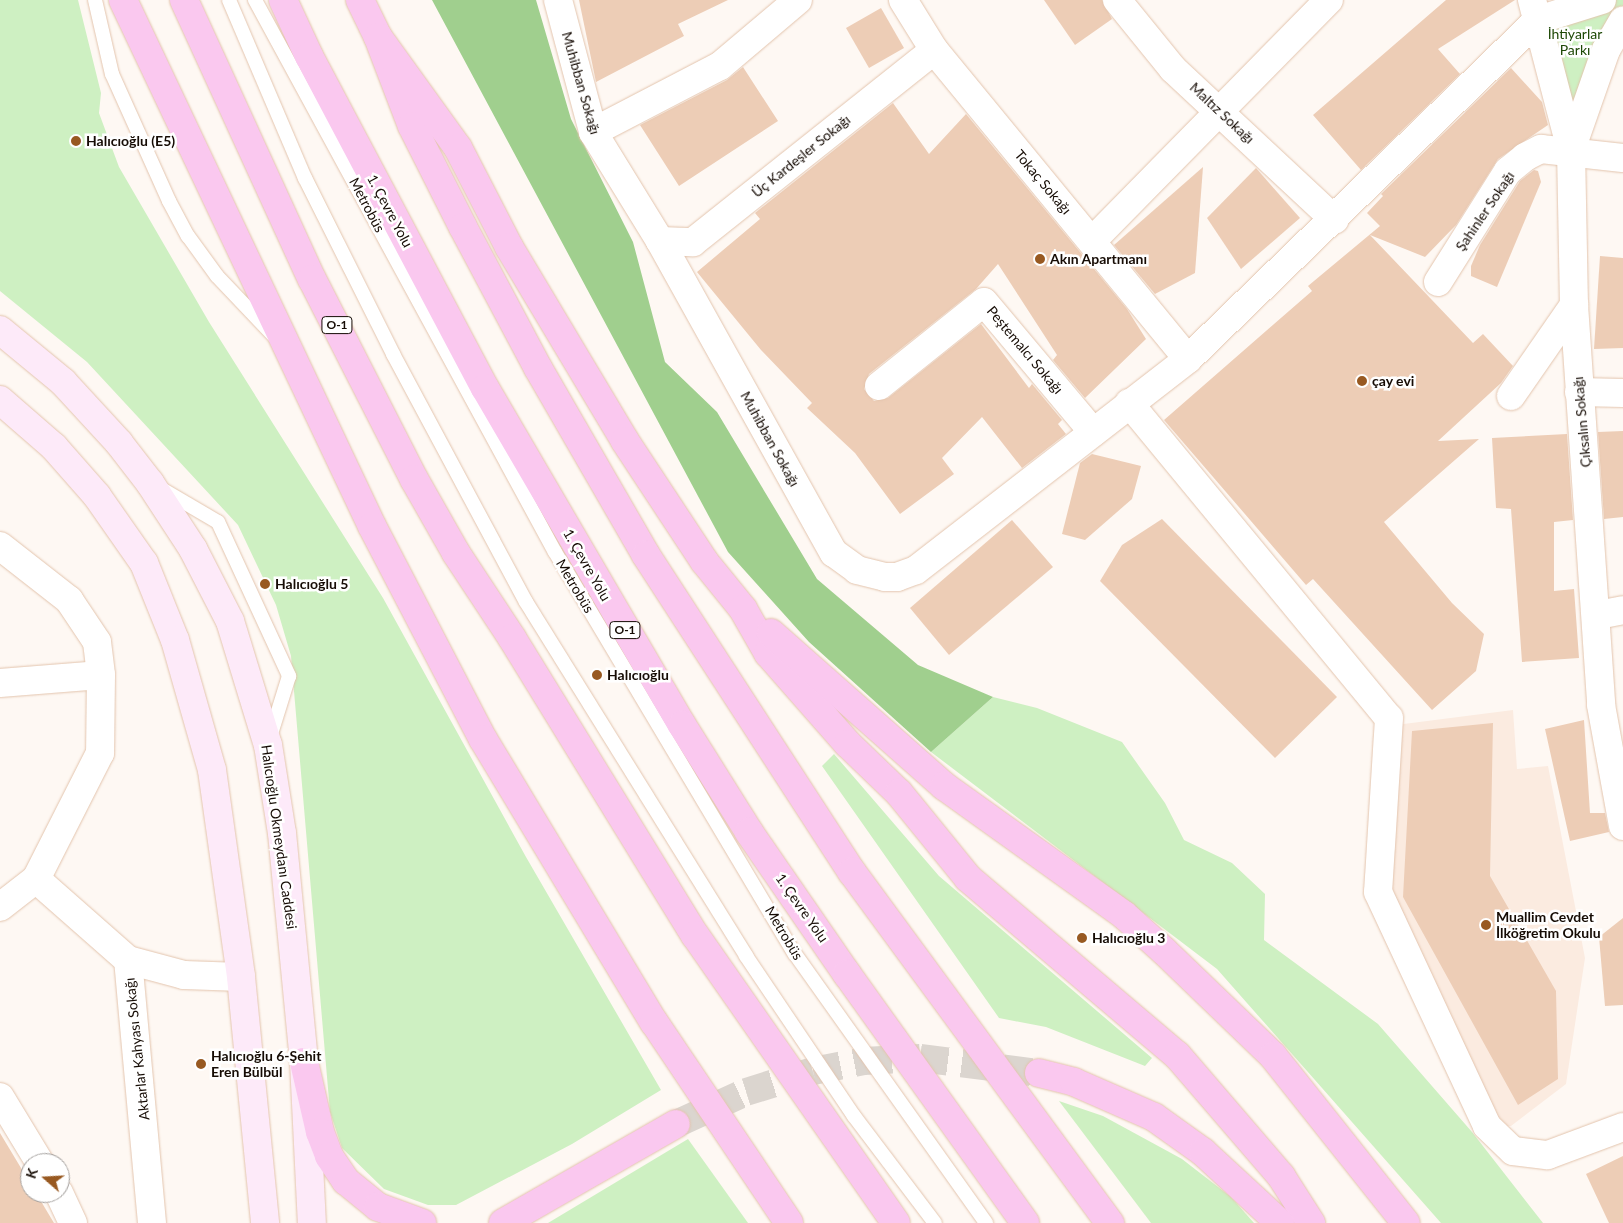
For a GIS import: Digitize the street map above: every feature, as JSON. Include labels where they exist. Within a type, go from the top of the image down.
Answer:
[{"type":"highway","points":[[123,0],[372,526],[484,739],[654,1022],[789,1223]]},
{"type":"highway","name":"O-1","points":[[184,0],[312,279],[414,479],[456,553],[512,638],[695,935],[896,1223]]},
{"type":"highway","name":"1. Çevre Yolu","points":[[283,0],[309,56],[485,388],[682,725],[749,832],[847,974],[1025,1223]]},
{"type":"highway","points":[[360,0],[378,37],[412,126],[463,227],[538,368],[646,555],[852,872],[966,1031],[1110,1223]]},
{"type":"highway","points":[[378,37],[458,148],[509,247],[625,441],[704,562],[743,609],[944,786],[1124,915],[1164,951],[1273,1056],[1406,1223]]},
{"type":"highway","points":[[743,609],[768,652],[808,700],[848,744],[899,793],[968,878],[1177,1055],[1282,1176],[1311,1223]]},
{"type":"highway","points":[[304,1062],[320,1132],[329,1156],[346,1181],[378,1207],[422,1223]]},
{"type":"highway","points":[[1039,1073],[1082,1085],[1154,1117],[1203,1152],[1280,1223]]},
{"type":"highway","points":[[503,1223],[676,1124]]},
{"type":"main road","name":"Halıcıoğlu Okmeydanı Caddesi","points":[[0,330],[63,382],[119,443],[150,483],[193,549],[230,621],[268,745],[282,833],[304,1062],[312,1223]]},
{"type":"main road","points":[[0,400],[54,447],[97,496],[144,563],[175,640],[212,770],[241,977],[265,1223]]},
{"type":"street","name":"Muhibban Sokağı","points":[[558,0],[593,132],[660,241],[834,552],[857,570],[885,577],[897,577],[916,570],[1188,359],[1335,220],[1535,10]]},
{"type":"street","points":[[593,132],[720,66],[798,0]]},
{"type":"street","name":"Maltız Sokağı","points":[[1117,0],[1173,68],[1221,110],[1335,220]]},
{"type":"street","points":[[1092,241],[1329,0]]},
{"type":"street","points":[[1535,10],[1602,0]]},
{"type":"street","name":"Tokaç Sokağı","points":[[912,3],[934,50],[1188,359]]},
{"type":"street","name":"Çıksalın Sokağı","points":[[1535,10],[1571,150],[1574,305],[1579,392],[1610,612],[1602,705],[1623,826]]},
{"type":"street","points":[[1571,150],[1606,50],[1623,20]]},
{"type":"street","name":"Üç Kardeşler Sokağı","points":[[660,241],[693,242],[934,50]]},
{"type":"street","name":"Şahinler Sokağı","points":[[1438,282],[1508,171],[1525,157],[1541,149],[1571,150],[1623,158]]},
{"type":"street","name":"Peştemalcı Sokağı","points":[[879,386],[984,302],[1093,432]]},
{"type":"street","points":[[1512,396],[1574,305]]},
{"type":"street","points":[[1579,392],[1623,394]]},
{"type":"street","points":[[1129,403],[1389,718],[1378,892],[1487,1126],[1513,1151],[1548,1155],[1623,1127]]},
{"type":"street","points":[[0,546],[69,600],[96,642],[102,675],[100,753],[36,879],[0,908]]},
{"type":"street","points":[[0,683],[102,675]]},
{"type":"street","points":[[36,879],[128,960]]},
{"type":"street","name":"Aktarlar Kahyası Sokağı","points":[[152,1223],[128,960],[184,975],[241,977]]},
{"type":"street","points":[[0,1097],[34,1153]]},
{"type":"street","points":[[64,1203],[73,1223]]},
{"type":"lane","points":[[95,0],[112,74],[157,177],[179,218],[217,276],[268,332],[285,344]]},
{"type":"lane","points":[[229,0],[306,178],[393,354],[526,602],[746,956],[854,1116],[935,1223]]},
{"type":"lane","name":"Metrobüs","points":[[255,0],[560,561],[795,954],[986,1223]]},
{"type":"lane","points":[[150,483],[218,522],[288,676],[268,745]]},
{"type":"shaded area","name":"Muallim Cevdet İlköğretim Okulu","points":[[1513,710],[1517,769],[1548,766],[1585,958],[1566,1084],[1511,1126],[1487,1126],[1378,861],[1388,726]]},
{"type":"green space","points":[[0,0],[78,0],[101,93],[99,113],[119,167],[209,322],[383,598],[526,857],[661,1090],[572,1144],[456,1205],[428,1205],[384,1189],[342,1148],[330,1112],[291,656],[276,605],[238,525],[87,362],[0,291]]},
{"type":"green space","points":[[432,0],[536,0],[571,119],[633,242],[665,362],[717,412],[817,579],[918,665],[993,697],[931,752],[809,642],[728,552]]},
{"type":"green space","name":"İhtiyarlar Parkı","points":[[1602,0],[1623,0],[1623,20],[1571,150],[1538,20]]},
{"type":"green space","points":[[993,697],[1037,708],[1122,742],[1165,803],[1184,840],[1232,863],[1265,894],[1264,940],[1378,1024],[1472,1132],[1543,1223],[1441,1223],[1217,969],[931,752]]},
{"type":"green space","points":[[834,754],[939,876],[1152,1058],[1145,1066],[1046,1027],[999,1018],[822,766]]},
{"type":"green space","points":[[1059,1101],[1103,1116],[1182,1159],[1231,1197],[1254,1223],[1151,1223]]},
{"type":"green space","points":[[688,1139],[748,1223],[548,1223]]},
{"type":"building","points":[[579,0],[728,0],[678,24],[684,36],[596,82]]},
{"type":"building","points":[[1044,0],[1102,0],[1112,19],[1075,45]]},
{"type":"building","points":[[1446,0],[1515,0],[1438,49],[1460,74],[1361,170],[1313,115]]},
{"type":"building","points":[[881,8],[904,48],[869,68],[846,28]]},
{"type":"building","points":[[743,67],[778,121],[679,186],[640,125],[727,80]]},
{"type":"building","points":[[1511,68],[1542,102],[1548,125],[1498,159],[1456,225],[1425,257],[1370,235],[1473,343],[1483,334],[1513,366],[1501,383],[1438,441],[1479,439],[1384,522],[1452,603],[1484,634],[1476,671],[1432,710],[1313,579],[1306,585],[1164,420],[1312,291],[1308,286],[1380,226],[1367,213],[1383,196],[1381,194]]},
{"type":"building","points":[[893,103],[929,154],[966,114],[1127,309],[1146,339],[1085,398],[1053,360],[1057,355],[998,264],[976,289],[869,374],[864,389],[874,401],[888,398],[981,324],[1029,388],[1032,384],[1062,420],[1058,424],[1066,434],[1022,468],[982,417],[942,458],[954,474],[900,514],[855,453],[807,408],[812,403],[761,350],[697,272],[760,219],[755,213]]},
{"type":"building","points":[[1203,167],[1195,273],[1155,294],[1114,245]]},
{"type":"building","points":[[1256,168],[1300,218],[1241,269],[1207,218]]},
{"type":"building","points":[[1534,170],[1538,171],[1541,182],[1497,287],[1471,276],[1471,266],[1480,245],[1520,181]]},
{"type":"building","points":[[1600,256],[1623,258],[1623,348],[1594,349]]},
{"type":"building","points":[[1623,431],[1623,517],[1604,519],[1598,432]]},
{"type":"building","points":[[1567,434],[1573,520],[1554,522],[1554,591],[1574,589],[1579,658],[1522,662],[1511,509],[1496,508],[1492,438]]},
{"type":"building","points":[[1092,454],[1141,466],[1132,499],[1085,540],[1062,534],[1080,463]]},
{"type":"building","points":[[1162,519],[1337,697],[1275,758],[1100,581],[1122,545]]},
{"type":"building","points":[[1012,520],[1053,567],[949,655],[910,608]]},
{"type":"building","points":[[1584,720],[1590,813],[1605,813],[1609,832],[1570,841],[1545,729]]},
{"type":"building","name":"Muallim Cevdet İlköğretim Okulu","points":[[1493,723],[1490,876],[1556,991],[1558,1079],[1518,1105],[1403,897],[1412,731]]},
{"type":"building","points":[[1623,918],[1623,1005],[1605,1006],[1599,937]]},
{"type":"building","points":[[0,1133],[20,1166],[20,1203],[42,1203],[54,1223],[0,1223]]},
{"type":"building","points":[[1623,1156],[1623,1223],[1609,1223],[1586,1174]]},
{"type":"tunnel","points":[[676,1124],[746,1092],[813,1071],[864,1061],[920,1058],[1039,1073]]},
{"type":"place","name":"Halıcıoğlu (E5)","points":[[76,141]]},
{"type":"place","name":"Akın Apartmanı","points":[[1040,259]]},
{"type":"place","name":"çay evi","points":[[1362,381]]},
{"type":"place","name":"Halıcıoğlu 5","points":[[265,584]]},
{"type":"place","name":"Halıcıoğlu","points":[[597,675]]},
{"type":"place","name":"Muallim Cevdet İlköğretim Okulu","points":[[1486,925]]},
{"type":"place","name":"Halıcıoğlu 3","points":[[1082,938]]},
{"type":"place","name":"Halıcıoğlu 6-Şehit Eren Bülbül","points":[[201,1064]]}]
